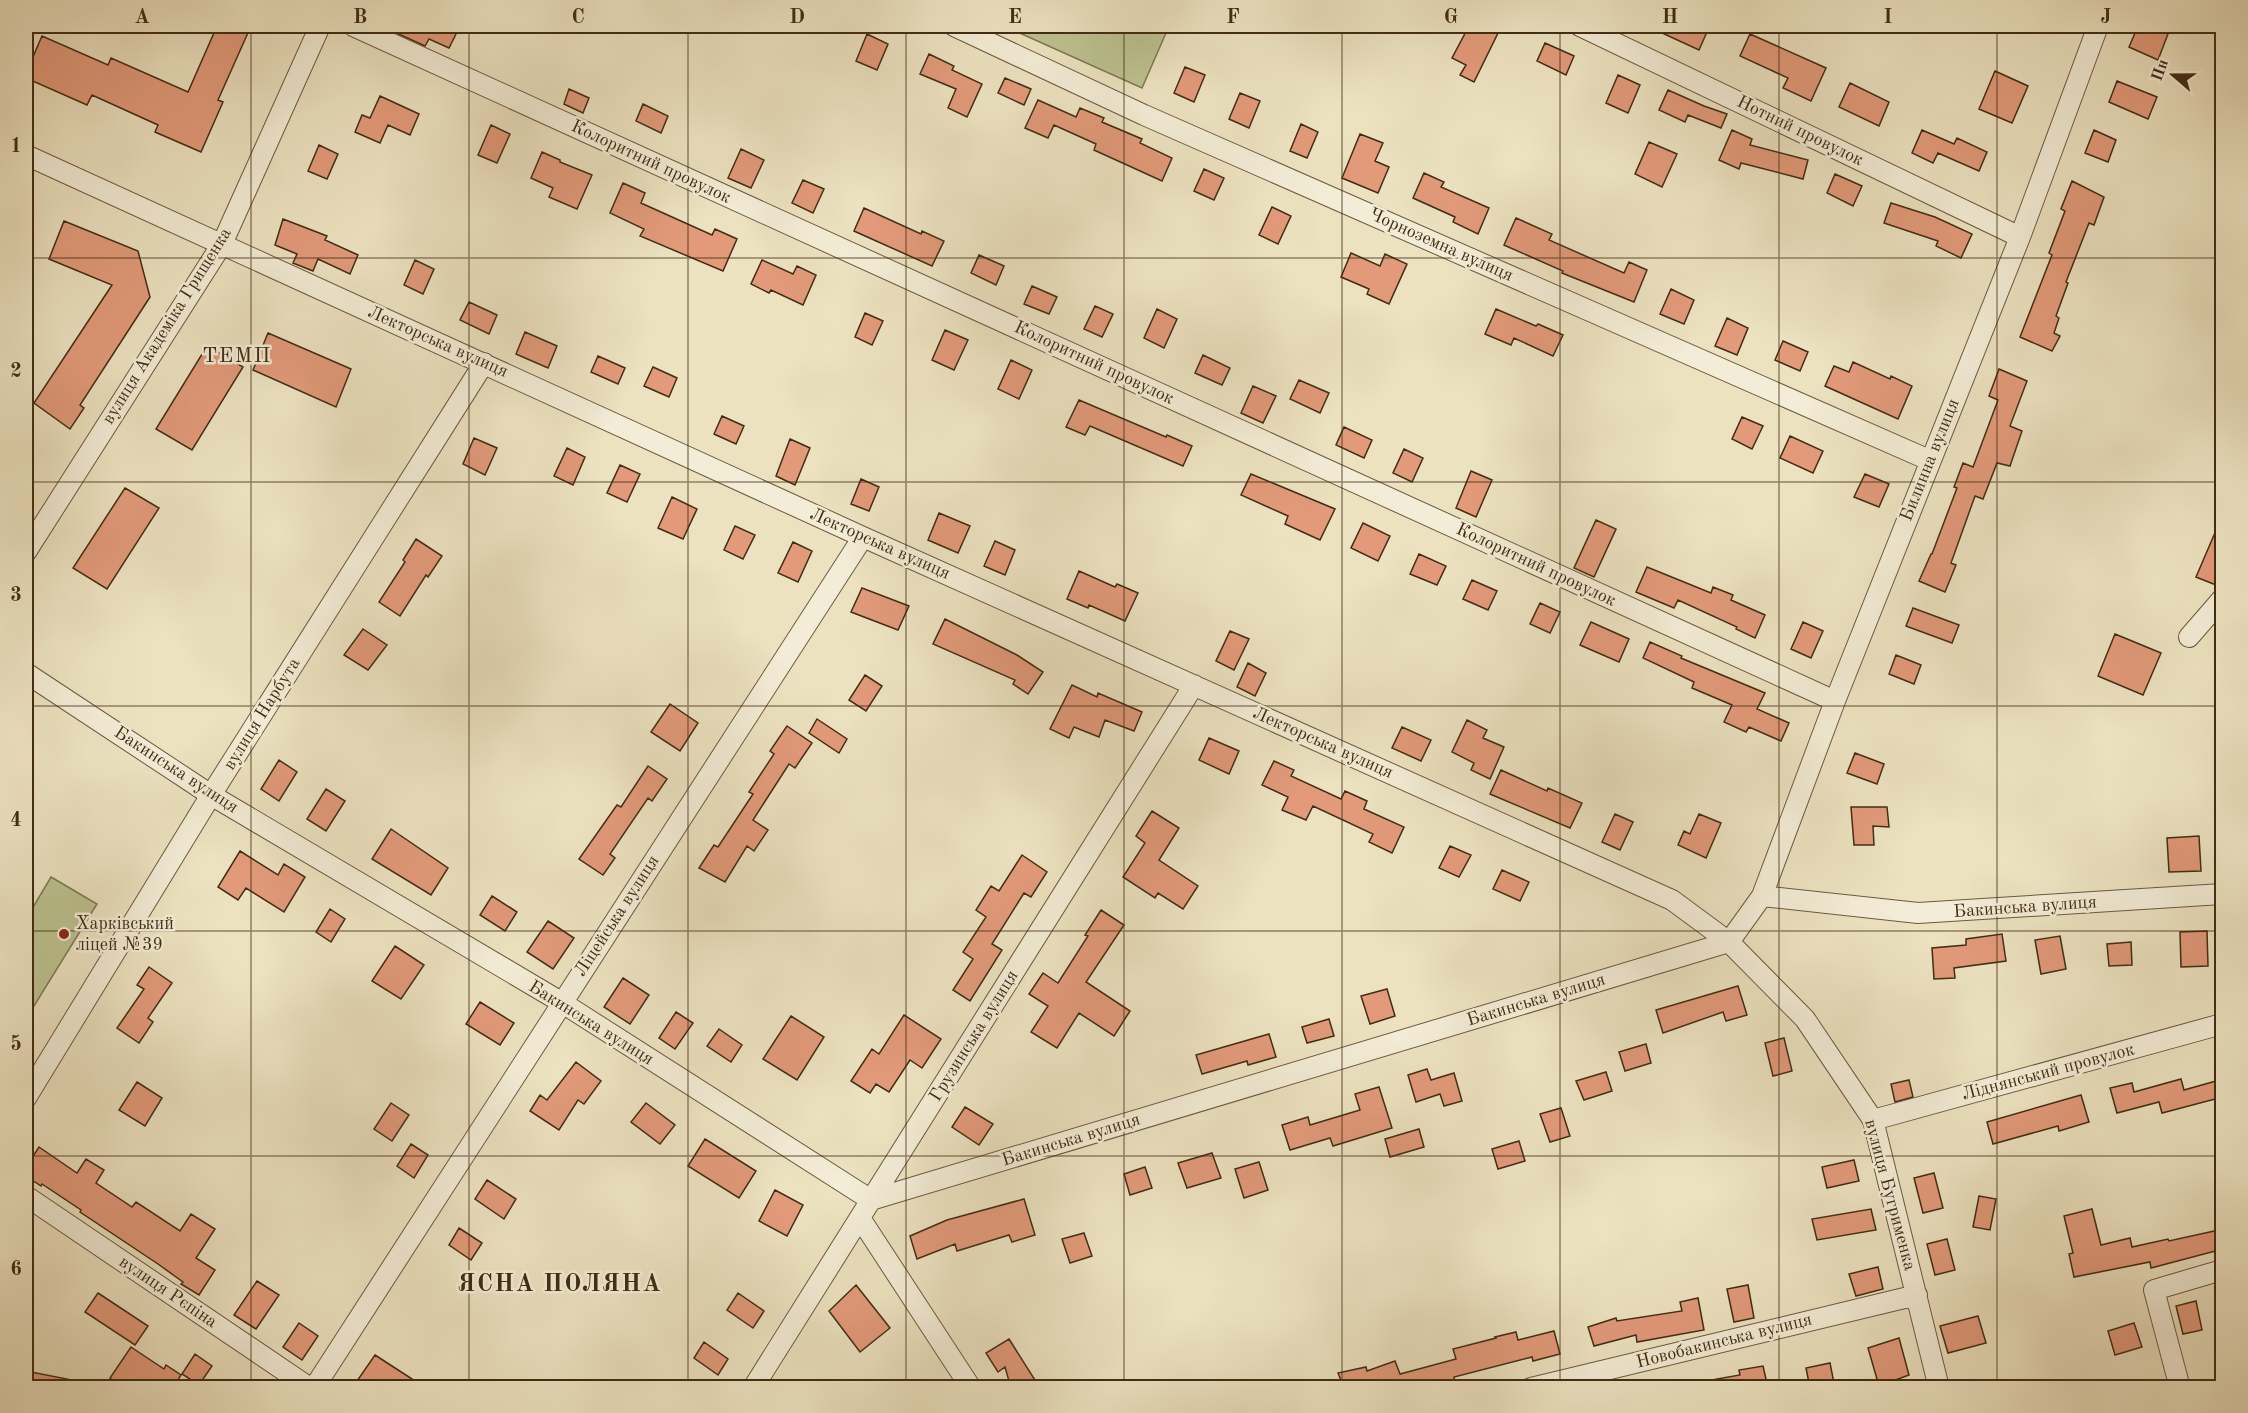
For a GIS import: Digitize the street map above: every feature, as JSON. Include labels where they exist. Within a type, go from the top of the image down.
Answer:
[{"type":"street","name":"вулиця Академіка Грищенка","points":[[26,552],[222,244],[320,26]]},
{"type":"street","name":"Колоритний провулок","points":[[353,26],[1834,701]]},
{"type":"street","name":"Чорноземна вулиця","points":[[954,26],[1144,115],[1929,460]]},
{"type":"street","name":"Нотний провулок","points":[[1580,26],[2020,237]]},
{"type":"street","name":"Билинна вулиця","points":[[1762,896],[1834,701],[2020,237],[2098,26]]},
{"type":"street","name":"Лекторська вулиця","points":[[26,155],[863,537],[1672,900],[1729,942]]},
{"type":"street","name":"вулиця Нарбута","points":[[26,1098],[211,795],[484,363]]},
{"type":"street","name":"Ліцейська вулиця","points":[[312,1388],[863,537]]},
{"type":"street","points":[[2189,637],[2223,598]]},
{"type":"street","name":"Бакинська вулиця","points":[[26,673],[211,795],[561,1002],[871,1200],[1729,942]]},
{"type":"street","name":"Грузинська вулиця","points":[[753,1388],[1194,685]]},
{"type":"street","name":"Бакинська вулиця","points":[[1762,896],[1918,913],[2223,894]]},
{"type":"street","points":[[1729,942],[1762,896]]},
{"type":"street","name":"вулиця Бугрименка","points":[[1729,942],[1805,1019],[1873,1120],[1939,1388]]},
{"type":"street","name":"Ліднянський провулок","points":[[1873,1120],[2223,1024]]},
{"type":"street","name":"вулиця Рєпіна","points":[[26,1196],[312,1388]]},
{"type":"street","points":[[860,1218],[971,1388]]},
{"type":"street","points":[[2180,1388],[2154,1290],[2223,1269]]},
{"type":"street","name":"Новобакинська вулиця","points":[[1531,1388],[1917,1294]]},
{"type":"green space","points":[[1004,26],[1169,26],[1142,88]]},
{"type":"green space","points":[[51,877],[97,904],[34,1006],[26,1001],[26,919]]},
{"type":"building","points":[[217,26],[251,26],[218,100],[223,102],[201,152],[155,132],[158,125],[92,95],[87,105],[26,78],[42,36],[108,65],[111,58],[188,92]]},
{"type":"building","points":[[381,26],[460,26],[449,48],[429,39],[425,46]]},
{"type":"building","points":[[1469,26],[1482,26],[1498,33],[1474,82],[1460,75],[1466,65],[1452,58]]},
{"type":"building","points":[[1647,26],[1693,26],[1707,32],[1699,50]]},
{"type":"building","points":[[2138,26],[2148,26],[2168,34],[2158,60],[2129,47]]},
{"type":"building","points":[[867,34],[888,44],[877,70],[856,61]]},
{"type":"building","points":[[1750,34],[1826,68],[1811,101],[1783,88],[1788,78],[1740,56]]},
{"type":"building","points":[[1545,43],[1574,56],[1566,75],[1537,61]]},
{"type":"building","points":[[929,54],[954,66],[952,70],[982,84],[967,117],[948,108],[956,89],[920,74]]},
{"type":"building","points":[[1185,67],[1205,75],[1194,102],[1174,93]]},
{"type":"building","points":[[1995,71],[2028,86],[2012,123],[1979,109]]},
{"type":"building","points":[[1618,75],[1640,85],[1628,113],[1606,103]]},
{"type":"building","points":[[1005,78],[1031,89],[1024,105],[998,93]]},
{"type":"building","points":[[2117,81],[2157,97],[2148,119],[2109,102]]},
{"type":"building","points":[[1850,83],[1889,102],[1879,126],[1839,107]]},
{"type":"building","points":[[569,89],[589,98],[583,113],[564,104]]},
{"type":"building","points":[[1668,90],[1727,114],[1721,128],[1688,115],[1685,122],[1659,110]]},
{"type":"building","points":[[1240,93],[1260,101],[1249,128],[1229,119]]},
{"type":"building","points":[[380,96],[419,114],[410,135],[388,125],[380,143],[355,132],[362,115],[370,118]]},
{"type":"building","points":[[1038,100],[1076,117],[1080,108],[1104,118],[1102,122],[1142,139],[1140,143],[1172,158],[1162,181],[1094,150],[1096,144],[1054,125],[1048,138],[1025,128]]},
{"type":"building","points":[[643,104],[668,116],[661,133],[636,121]]},
{"type":"building","points":[[1301,124],[1318,132],[1307,158],[1290,151]]},
{"type":"building","points":[[491,125],[510,134],[497,163],[478,155]]},
{"type":"building","points":[[1732,130],[1752,139],[1750,145],[1808,160],[1803,179],[1741,163],[1739,169],[1719,160]]},
{"type":"building","points":[[1922,130],[1954,144],[1957,138],[1987,152],[1979,171],[1938,153],[1933,163],[1912,153]]},
{"type":"building","points":[[2094,130],[2116,140],[2108,162],[2085,153]]},
{"type":"building","points":[[1360,134],[1383,143],[1375,161],[1389,167],[1378,193],[1342,178]]},
{"type":"building","points":[[1649,142],[1677,154],[1662,187],[1635,174]]},
{"type":"building","points":[[319,145],[338,154],[327,179],[308,171]]},
{"type":"building","points":[[741,149],[764,160],[751,188],[728,178]]},
{"type":"building","points":[[542,152],[592,175],[577,209],[549,197],[553,188],[531,178]]},
{"type":"building","points":[[1204,169],[1224,178],[1214,200],[1194,191]]},
{"type":"building","points":[[1424,173],[1444,182],[1441,187],[1489,208],[1478,234],[1453,222],[1455,217],[1413,198]]},
{"type":"building","points":[[1835,174],[1862,186],[1853,206],[1827,193]]},
{"type":"building","points":[[803,180],[824,189],[813,213],[792,203]]},
{"type":"building","points":[[2072,181],[2104,197],[2094,225],[2089,223],[2066,282],[2068,283],[2056,316],[2059,318],[2054,333],[2060,336],[2052,351],[2020,337],[2052,255],[2049,253],[2065,211],[2061,209]]},
{"type":"building","points":[[623,183],[645,193],[641,203],[712,235],[715,229],[737,239],[723,271],[640,236],[644,229],[610,213]]},
{"type":"building","points":[[1891,203],[1935,217],[1972,234],[1961,258],[1936,246],[1938,241],[1884,223]]},
{"type":"building","points":[[1272,207],[1291,216],[1278,244],[1259,235]]},
{"type":"building","points":[[864,208],[921,234],[922,231],[944,241],[932,266],[854,231]]},
{"type":"building","points":[[1516,218],[1552,234],[1549,240],[1624,273],[1629,262],[1647,270],[1634,302],[1562,273],[1563,271],[1504,245]]},
{"type":"building","points":[[283,219],[327,236],[325,240],[358,255],[350,274],[318,259],[313,271],[293,263],[297,254],[275,245]]},
{"type":"building","points":[[64,221],[138,251],[150,297],[80,405],[84,408],[70,429],[34,403],[112,285],[49,259]]},
{"type":"building","points":[[1351,253],[1380,266],[1385,254],[1407,264],[1389,304],[1367,294],[1369,289],[1341,277]]},
{"type":"building","points":[[979,255],[1004,266],[996,285],[971,273]]},
{"type":"building","points":[[415,260],[434,269],[423,294],[404,285]]},
{"type":"building","points":[[762,260],[793,274],[797,266],[816,275],[803,305],[771,290],[769,293],[751,284]]},
{"type":"building","points":[[1032,286],[1057,297],[1049,314],[1024,304]]},
{"type":"building","points":[[1671,289],[1694,300],[1684,324],[1660,314]]},
{"type":"building","points":[[469,302],[497,315],[489,334],[460,320]]},
{"type":"building","points":[[1095,306],[1113,314],[1102,337],[1084,329]]},
{"type":"building","points":[[1157,309],[1177,319],[1164,348],[1144,338]]},
{"type":"building","points":[[1496,309],[1563,335],[1553,356],[1514,338],[1511,345],[1485,334]]},
{"type":"building","points":[[865,313],[883,321],[872,345],[855,337]]},
{"type":"building","points":[[1727,318],[1748,328],[1737,355],[1715,346]]},
{"type":"building","points":[[945,330],[968,340],[954,370],[932,360]]},
{"type":"building","points":[[525,332],[557,346],[548,368],[516,354]]},
{"type":"building","points":[[268,333],[351,369],[336,407],[253,370]]},
{"type":"building","points":[[1783,341],[1808,352],[1800,371],[1775,360]]},
{"type":"building","points":[[207,346],[243,367],[192,450],[156,429]]},
{"type":"building","points":[[1203,355],[1230,368],[1222,385],[1195,373]]},
{"type":"building","points":[[598,356],[625,368],[618,384],[591,372]]},
{"type":"building","points":[[1011,360],[1032,370],[1019,399],[998,389]]},
{"type":"building","points":[[1853,362],[1890,379],[1891,376],[1912,386],[1898,419],[1825,386],[1834,366],[1849,372]]},
{"type":"building","points":[[653,367],[677,378],[669,397],[644,386]]},
{"type":"building","points":[[1999,369],[2027,381],[2010,426],[2022,431],[2010,466],[1997,463],[1983,499],[1975,496],[1951,563],[1956,565],[1945,592],[1919,581],[1932,554],[1957,488],[1954,487],[1963,463],[1973,467],[1998,400],[1989,396]]},
{"type":"building","points":[[1299,380],[1329,393],[1320,413],[1290,399]]},
{"type":"building","points":[[1253,386],[1276,396],[1263,423],[1241,413]]},
{"type":"building","points":[[1079,400],[1192,446],[1183,466],[1090,426],[1085,435],[1066,427]]},
{"type":"building","points":[[722,416],[744,426],[736,444],[714,434]]},
{"type":"building","points":[[1742,417],[1763,426],[1752,449],[1732,439]]},
{"type":"building","points":[[1344,427],[1372,440],[1364,458],[1336,445]]},
{"type":"building","points":[[1790,436],[1823,451],[1813,473],[1780,458]]},
{"type":"building","points":[[474,438],[497,448],[485,475],[463,464]]},
{"type":"building","points":[[790,439],[810,448],[795,485],[776,476]]},
{"type":"building","points":[[567,448],[585,457],[573,485],[554,476]]},
{"type":"building","points":[[1404,449],[1423,458],[1412,482],[1393,473]]},
{"type":"building","points":[[620,465],[640,474],[627,502],[607,493]]},
{"type":"building","points":[[1471,471],[1492,480],[1476,517],[1456,508]]},
{"type":"building","points":[[1251,474],[1335,509],[1320,540],[1285,524],[1288,516],[1241,495]]},
{"type":"building","points":[[1865,474],[1889,484],[1879,507],[1854,497]]},
{"type":"building","points":[[861,479],[879,487],[869,511],[851,504]]},
{"type":"building","points":[[125,488],[159,508],[107,589],[73,568]]},
{"type":"building","points":[[672,497],[697,509],[683,539],[658,528]]},
{"type":"building","points":[[939,513],[970,526],[958,553],[928,540]]},
{"type":"building","points":[[2223,514],[2223,587],[2221,587],[2196,577]]},
{"type":"building","points":[[1596,520],[1616,529],[1594,577],[1574,568]]},
{"type":"building","points":[[1363,523],[1390,536],[1378,561],[1351,548]]},
{"type":"building","points":[[735,526],[755,535],[743,559],[724,550]]},
{"type":"building","points":[[416,539],[442,556],[428,577],[426,575],[400,616],[379,602],[405,562],[403,560]]},
{"type":"building","points":[[995,541],[1015,550],[1005,575],[984,566]]},
{"type":"building","points":[[793,542],[812,551],[798,582],[778,573]]},
{"type":"building","points":[[1419,554],[1446,566],[1437,585],[1410,574]]},
{"type":"building","points":[[1647,567],[1711,593],[1713,587],[1733,595],[1731,600],[1765,615],[1755,638],[1736,629],[1737,627],[1678,600],[1674,608],[1636,592]]},
{"type":"building","points":[[1079,571],[1115,587],[1117,584],[1138,593],[1125,621],[1089,605],[1088,608],[1067,599]]},
{"type":"building","points":[[1472,580],[1497,591],[1488,610],[1463,599]]},
{"type":"building","points":[[862,588],[909,606],[898,630],[851,612]]},
{"type":"building","points":[[1540,603],[1560,612],[1550,633],[1530,624]]},
{"type":"building","points":[[1913,608],[1959,625],[1952,643],[1906,626]]},
{"type":"building","points":[[945,619],[1017,655],[1043,672],[1028,694],[1013,684],[1015,680],[933,644]]},
{"type":"building","points":[[1591,622],[1629,639],[1619,662],[1580,645]]},
{"type":"building","points":[[1803,622],[1823,631],[1811,658],[1791,649]]},
{"type":"building","points":[[363,629],[387,645],[368,670],[344,655]]},
{"type":"building","points":[[1230,631],[1249,639],[1234,670],[1216,661]]},
{"type":"building","points":[[2115,634],[2161,653],[2143,695],[2098,676]]},
{"type":"building","points":[[1650,642],[1682,656],[1681,658],[1765,693],[1757,709],[1789,723],[1781,741],[1749,727],[1746,732],[1724,722],[1732,705],[1692,688],[1694,682],[1643,658]]},
{"type":"building","points":[[1896,655],[1921,665],[1914,684],[1889,674]]},
{"type":"building","points":[[1248,663],[1266,673],[1255,696],[1237,687]]},
{"type":"building","points":[[865,675],[882,686],[866,711],[849,700]]},
{"type":"building","points":[[1072,685],[1097,697],[1098,693],[1142,712],[1134,731],[1105,720],[1099,737],[1074,727],[1069,738],[1050,729]]},
{"type":"building","points":[[670,704],[698,723],[680,751],[651,732]]},
{"type":"building","points":[[817,719],[847,739],[839,753],[809,733]]},
{"type":"building","points":[[1467,720],[1487,730],[1483,738],[1504,747],[1490,779],[1471,770],[1474,763],[1452,752]]},
{"type":"building","points":[[787,726],[812,743],[795,768],[789,764],[753,820],[768,830],[754,851],[747,846],[725,882],[699,868],[714,845],[718,847],[753,794],[749,792],[774,754],[770,751]]},
{"type":"building","points":[[1402,727],[1431,740],[1421,761],[1392,748]]},
{"type":"building","points":[[1209,738],[1239,751],[1229,774],[1199,760]]},
{"type":"building","points":[[1855,753],[1884,764],[1877,784],[1847,773]]},
{"type":"building","points":[[279,760],[297,772],[279,801],[261,789]]},
{"type":"building","points":[[1274,761],[1294,770],[1291,776],[1341,799],[1345,791],[1367,801],[1364,809],[1404,827],[1392,853],[1369,842],[1373,834],[1313,806],[1306,820],[1282,810],[1288,797],[1262,785]]},
{"type":"building","points":[[648,766],[667,779],[652,801],[648,798],[610,854],[615,858],[603,875],[579,859],[617,805],[621,807]]},
{"type":"building","points":[[1501,770],[1547,791],[1548,788],[1582,803],[1570,828],[1490,794]]},
{"type":"building","points":[[326,789],[345,801],[326,831],[307,819]]},
{"type":"building","points":[[1851,807],[1887,807],[1889,827],[1873,826],[1874,845],[1854,845]]},
{"type":"building","points":[[1152,811],[1179,828],[1159,860],[1198,886],[1183,909],[1158,893],[1155,898],[1123,877],[1145,843],[1136,836]]},
{"type":"building","points":[[1615,814],[1633,822],[1620,850],[1602,842]]},
{"type":"building","points":[[1699,814],[1721,823],[1706,858],[1678,845],[1684,831],[1690,834]]},
{"type":"building","points":[[391,829],[448,868],[431,895],[372,859]]},
{"type":"building","points":[[2199,836],[2201,871],[2169,872],[2167,838]]},
{"type":"building","points":[[1450,846],[1471,855],[1459,877],[1439,868]]},
{"type":"building","points":[[240,851],[278,875],[284,864],[305,877],[284,912],[246,888],[238,900],[218,887]]},
{"type":"building","points":[[1022,855],[1047,872],[1031,897],[1024,893],[992,944],[1002,950],[970,1001],[953,990],[973,959],[963,952],[986,917],[976,910],[991,886],[999,891]]},
{"type":"building","points":[[1502,870],[1529,882],[1520,901],[1493,889]]},
{"type":"building","points":[[492,896],[517,912],[505,931],[480,915]]},
{"type":"building","points":[[330,909],[345,919],[331,942],[316,932]]},
{"type":"building","points":[[1101,910],[1124,925],[1086,982],[1130,1011],[1114,1036],[1079,1013],[1057,1048],[1031,1032],[1048,1006],[1029,994],[1043,973],[1058,983],[1088,936],[1085,935]]},
{"type":"building","points":[[548,921],[574,938],[553,969],[527,952]]},
{"type":"building","points":[[2207,931],[2208,966],[2181,967],[2180,932]]},
{"type":"building","points":[[2002,934],[2006,961],[1954,968],[1955,978],[1934,979],[1932,948],[1966,945],[1966,939]]},
{"type":"building","points":[[2060,936],[2066,969],[2041,974],[2035,940]]},
{"type":"building","points":[[2131,942],[2132,965],[2109,966],[2107,944]]},
{"type":"building","points":[[395,946],[424,965],[401,999],[372,981]]},
{"type":"building","points":[[149,967],[172,983],[148,1018],[153,1022],[139,1043],[117,1028],[144,989],[137,985]]},
{"type":"building","points":[[623,978],[649,995],[630,1024],[604,1007]]},
{"type":"building","points":[[1738,986],[1747,1015],[1726,1021],[1723,1012],[1663,1033],[1656,1010]]},
{"type":"building","points":[[1387,989],[1395,1016],[1370,1024],[1361,996]]},
{"type":"building","points":[[480,1002],[514,1023],[500,1045],[466,1024]]},
{"type":"building","points":[[676,1012],[693,1023],[675,1049],[659,1038]]},
{"type":"building","points":[[904,1015],[941,1039],[922,1068],[910,1060],[889,1092],[876,1084],[870,1093],[851,1081],[872,1049],[879,1054]]},
{"type":"building","points":[[791,1016],[824,1037],[797,1080],[763,1059]]},
{"type":"building","points":[[1329,1019],[1334,1036],[1307,1043],[1302,1027]]},
{"type":"building","points":[[719,1029],[742,1045],[731,1062],[707,1046]]},
{"type":"building","points":[[1269,1034],[1276,1057],[1248,1065],[1247,1061],[1202,1074],[1196,1055]]},
{"type":"building","points":[[1784,1038],[1792,1071],[1773,1076],[1765,1043]]},
{"type":"building","points":[[1646,1044],[1651,1063],[1625,1071],[1619,1052]]},
{"type":"building","points":[[576,1062],[601,1081],[584,1104],[578,1100],[559,1130],[530,1111],[540,1095],[547,1100]]},
{"type":"building","points":[[1427,1069],[1431,1080],[1454,1073],[1462,1101],[1444,1106],[1440,1094],[1416,1102],[1408,1075]]},
{"type":"building","points":[[1606,1072],[1612,1091],[1584,1100],[1576,1081]]},
{"type":"building","points":[[2181,1079],[2184,1090],[2223,1079],[2223,1097],[2162,1113],[2159,1102],[2117,1113],[2110,1088],[2132,1083],[2134,1092]]},
{"type":"building","points":[[1909,1080],[1913,1097],[1895,1102],[1891,1084]]},
{"type":"building","points":[[137,1082],[162,1098],[145,1126],[119,1110]]},
{"type":"building","points":[[1379,1087],[1392,1128],[1333,1146],[1330,1138],[1290,1150],[1282,1125],[1308,1117],[1310,1125],[1360,1110],[1355,1094]]},
{"type":"building","points":[[2081,1095],[2089,1122],[2059,1131],[2058,1126],[1993,1144],[1987,1122]]},
{"type":"building","points":[[391,1103],[409,1115],[392,1141],[374,1129]]},
{"type":"building","points":[[646,1103],[675,1125],[660,1144],[631,1122]]},
{"type":"building","points":[[965,1107],[993,1124],[979,1145],[952,1127]]},
{"type":"building","points":[[1561,1108],[1570,1136],[1550,1142],[1540,1114]]},
{"type":"building","points":[[1419,1129],[1424,1147],[1390,1157],[1385,1139]]},
{"type":"building","points":[[705,1139],[756,1171],[739,1198],[688,1166]]},
{"type":"building","points":[[1519,1141],[1525,1161],[1498,1169],[1492,1149]]},
{"type":"building","points":[[411,1144],[428,1155],[414,1178],[397,1166]]},
{"type":"building","points":[[39,1147],[77,1173],[86,1159],[104,1170],[96,1183],[132,1207],[136,1202],[180,1231],[191,1214],[215,1229],[196,1258],[215,1270],[199,1295],[181,1284],[183,1282],[158,1264],[80,1212],[81,1210],[26,1176],[26,1167]]},
{"type":"building","points":[[1212,1153],[1221,1178],[1187,1188],[1178,1163]]},
{"type":"building","points":[[1854,1160],[1859,1181],[1827,1188],[1822,1167]]},
{"type":"building","points":[[1259,1162],[1268,1190],[1244,1198],[1235,1169]]},
{"type":"building","points":[[1145,1167],[1152,1188],[1130,1195],[1124,1174]]},
{"type":"building","points":[[1934,1173],[1943,1208],[1923,1213],[1914,1178]]},
{"type":"building","points":[[487,1180],[516,1199],[504,1219],[475,1199]]},
{"type":"building","points":[[775,1190],[803,1205],[787,1236],[759,1221]]},
{"type":"building","points":[[1979,1196],[1996,1199],[1990,1230],[1973,1227]]},
{"type":"building","points":[[1024,1199],[1035,1235],[1012,1242],[1009,1235],[957,1251],[955,1244],[917,1259],[910,1236],[947,1220]]},
{"type":"building","points":[[1871,1209],[1876,1230],[1817,1240],[1812,1219]]},
{"type":"building","points":[[2092,1209],[2101,1245],[2130,1238],[2132,1247],[2219,1230],[2223,1249],[2151,1268],[2150,1262],[2074,1277],[2069,1254],[2073,1253],[2064,1216]]},
{"type":"building","points":[[459,1228],[482,1243],[471,1260],[449,1245]]},
{"type":"building","points":[[1084,1233],[1092,1256],[1070,1263],[1062,1239]]},
{"type":"building","points":[[1947,1239],[1955,1270],[1935,1275],[1927,1244]]},
{"type":"building","points":[[1878,1267],[1883,1289],[1856,1296],[1849,1274]]},
{"type":"building","points":[[257,1281],[279,1295],[256,1329],[234,1315]]},
{"type":"building","points":[[856,1285],[890,1328],[860,1352],[829,1311]]},
{"type":"building","points":[[1748,1285],[1754,1318],[1734,1322],[1727,1289]]},
{"type":"building","points":[[98,1293],[148,1326],[135,1345],[85,1312]]},
{"type":"building","points":[[738,1293],[764,1311],[753,1328],[727,1310]]},
{"type":"building","points":[[1698,1298],[1704,1330],[1637,1342],[1636,1335],[1594,1346],[1588,1327],[1616,1318],[1617,1321],[1682,1311],[1680,1302]]},
{"type":"building","points":[[2196,1301],[2202,1330],[2183,1334],[2176,1306]]},
{"type":"building","points":[[1978,1316],[1986,1343],[1948,1353],[1940,1326]]},
{"type":"building","points":[[299,1323],[318,1336],[302,1360],[283,1347]]},
{"type":"building","points":[[2134,1323],[2142,1347],[2115,1355],[2108,1331]]},
{"type":"building","points":[[1554,1331],[1560,1354],[1533,1361],[1532,1357],[1454,1377],[1455,1383],[1438,1388],[1344,1388],[1338,1373],[1366,1367],[1367,1371],[1395,1361],[1400,1374],[1456,1359],[1453,1349],[1495,1337],[1516,1332],[1518,1340]]},
{"type":"building","points":[[1899,1338],[1909,1375],[1879,1386],[1868,1348]]},
{"type":"building","points":[[1009,1339],[1040,1388],[1011,1388],[1005,1367],[998,1372],[986,1353]]},
{"type":"building","points":[[704,1342],[728,1359],[718,1375],[694,1358]]},
{"type":"building","points":[[131,1347],[164,1369],[166,1365],[181,1375],[173,1388],[125,1388],[110,1378]]},
{"type":"building","points":[[195,1354],[212,1366],[199,1385],[182,1374]]},
{"type":"building","points":[[375,1355],[426,1388],[368,1388],[357,1381]]},
{"type":"building","points":[[1830,1363],[1835,1388],[1810,1388],[1806,1368]]},
{"type":"building","points":[[1763,1366],[1768,1388],[1712,1388],[1711,1380],[1740,1375],[1739,1370]]},
{"type":"building","points":[[26,1371],[72,1380],[71,1388],[26,1388]]},
{"type":"place","name":"Харківський ліцей №39","points":[[64,934]]},
{"type":"district","name":"ТЕМП","points":[[237,356]]},
{"type":"district","name":"ЯСНА ПОЛЯНА","points":[[560,1285]]}]
